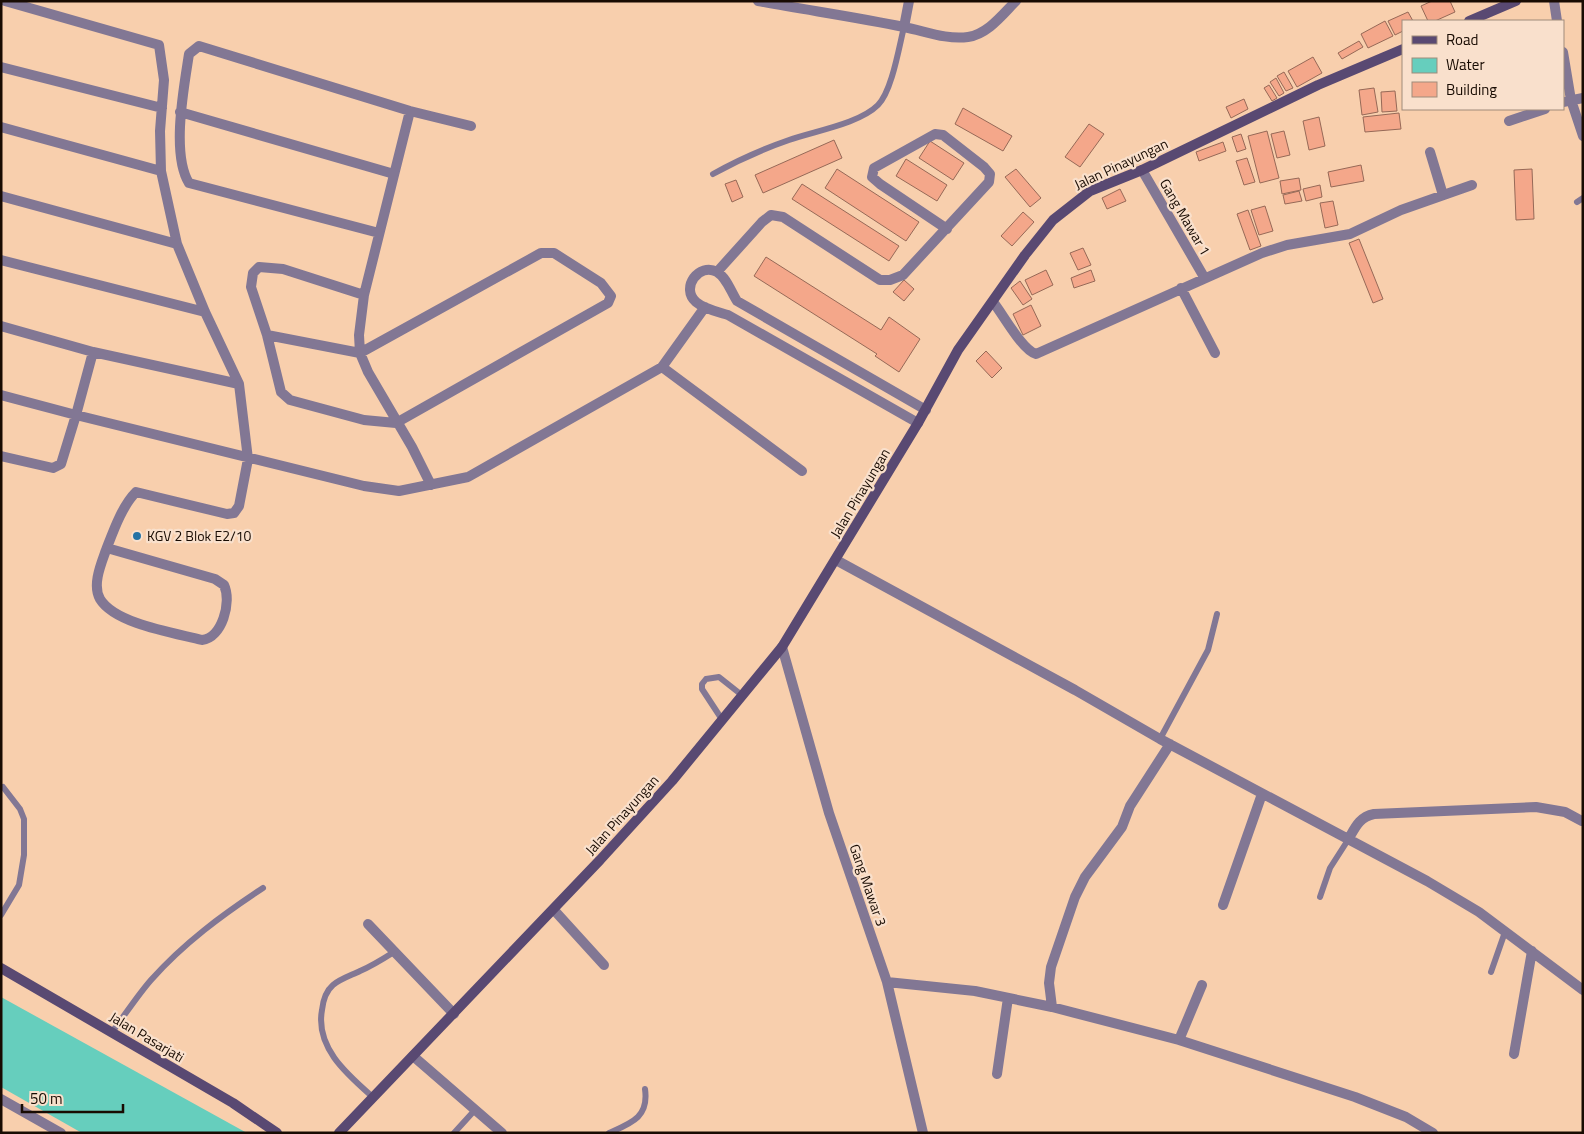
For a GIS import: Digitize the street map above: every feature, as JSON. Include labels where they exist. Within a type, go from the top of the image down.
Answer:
[{"type":"main road","points":[[1471,20],[1516,1]]},
{"type":"main road","name":"Jalan Pinayungan","points":[[339,1133],[554,910],[672,781],[782,647],[926,410],[958,350],[1025,255],[1053,220],[1072,203],[1090,191],[1142,170],[1318,85],[1402,49]]},
{"type":"main road","name":"Jalan Pasarjati","points":[[1,968],[233,1103],[277,1133]]},
{"type":"street","points":[[5,1],[159,45],[164,80],[161,171],[177,244],[205,312],[239,384],[248,459],[239,506],[234,513],[209,511],[136,492],[129,499],[107,548],[98,574],[97,588],[100,598],[112,612],[135,622],[202,640],[210,639],[215,635],[220,627],[227,600],[224,585],[215,579],[107,548]]},
{"type":"street","points":[[758,1],[813,6],[947,36],[963,37],[988,29],[1016,1]]},
{"type":"street","points":[[904,27],[909,1]]},
{"type":"street","points":[[1554,1],[1558,20]]},
{"type":"street","points":[[379,233],[189,183],[182,172],[180,112],[189,54],[199,46],[410,111],[471,126]]},
{"type":"street","points":[[1564,64],[1567,101],[1583,136]]},
{"type":"street","points":[[1,67],[162,108]]},
{"type":"street","points":[[1567,101],[1583,98]]},
{"type":"street","points":[[1509,121],[1541,110]]},
{"type":"street","points":[[410,111],[364,295],[359,335],[360,353],[368,372],[412,447],[431,485]]},
{"type":"street","points":[[180,112],[394,174]]},
{"type":"street","points":[[1,127],[161,171]]},
{"type":"street","points":[[717,272],[762,222],[772,215],[783,217],[880,280],[890,280],[903,275],[947,229],[989,182],[990,174],[984,167],[943,135],[935,134],[874,168],[872,177],[947,229]]},
{"type":"street","points":[[1430,152],[1443,195]]},
{"type":"street","name":"Gang Mawar 1","points":[[1142,170],[1204,277]]},
{"type":"street","points":[[993,302],[1016,335],[1031,352],[1036,354],[1204,277],[1262,253],[1287,245],[1332,239],[1363,229],[1402,210],[1472,185]]},
{"type":"street","points":[[1,196],[177,244]]},
{"type":"street","points":[[267,335],[360,353],[541,254],[554,253],[608,290],[611,296],[608,303],[396,422],[364,420],[290,400],[281,392],[267,335],[251,286],[253,273],[258,267],[283,269],[364,295]]},
{"type":"street","points":[[1,260],[205,312]]},
{"type":"street","points":[[918,423],[737,320],[696,302],[691,295],[690,286],[693,278],[700,272],[708,270],[717,272],[724,278],[737,301],[926,410]]},
{"type":"street","points":[[1180,288],[1215,353]]},
{"type":"street","points":[[737,320],[745,306]]},
{"type":"street","points":[[1,395],[248,459],[364,486],[399,491],[468,476],[662,367],[705,307]]},
{"type":"street","points":[[1,326],[93,352],[239,384]]},
{"type":"street","points":[[1,456],[52,468],[58,467],[61,464],[93,352]]},
{"type":"street","points":[[662,367],[802,471]]},
{"type":"street","points":[[836,560],[1075,690],[1160,739],[1427,881],[1479,912],[1583,990]]},
{"type":"street","name":"Gang Mawar 3","points":[[782,647],[829,813],[886,982],[923,1133]]},
{"type":"street","points":[[1052,1007],[1048,983],[1051,967],[1075,897],[1085,877],[1122,827],[1130,806],[1170,744]]},
{"type":"street","points":[[1224,905],[1262,794]]},
{"type":"street","points":[[1348,840],[1359,821],[1366,816],[1374,814],[1536,807],[1565,812],[1582,821]]},
{"type":"street","points":[[554,910],[604,965]]},
{"type":"street","points":[[368,924],[454,1014]]},
{"type":"street","points":[[1514,1054],[1532,951]]},
{"type":"street","points":[[886,982],[960,989],[1008,998],[1052,1007],[1179,1040],[1356,1097],[1406,1116],[1433,1133]]},
{"type":"street","points":[[1179,1040],[1202,985]]},
{"type":"street","points":[[997,1074],[1008,998]]},
{"type":"street","points":[[413,1056],[474,1111],[502,1133]]},
{"type":"street","points":[[1,1099],[61,1133]]},
{"type":"lane","points":[[713,174],[740,159],[790,139],[858,117],[878,105],[888,85],[904,27]]},
{"type":"lane","points":[[1160,739],[1208,650],[1217,614]]},
{"type":"lane","points":[[723,721],[702,689],[702,684],[706,679],[719,677],[743,696]]},
{"type":"lane","points":[[1,915],[19,885],[24,856],[24,819],[20,809],[3,787]]},
{"type":"lane","points":[[1320,897],[1330,868],[1348,840]]},
{"type":"lane","points":[[112,1032],[150,981],[187,944],[215,920],[263,888]]},
{"type":"lane","points":[[1491,972],[1505,932]]},
{"type":"lane","points":[[374,1098],[350,1077],[336,1060],[322,1038],[320,1018],[324,998],[333,985],[376,964],[394,952]]},
{"type":"lane","points":[[610,1133],[627,1125],[643,1111],[646,1099],[645,1089]]},
{"type":"lane","points":[[454,1133],[474,1111]]},
{"type":"water","points":[[1,997],[247,1133],[82,1133],[1,1087]]},
{"type":"building","points":[[1432,1],[1450,1],[1455,12],[1437,20],[1428,20],[1421,6]]},
{"type":"building","points":[[1408,12],[1412,20],[1402,20],[1402,32],[1395,35],[1388,21]]},
{"type":"building","points":[[1385,21],[1393,36],[1368,48],[1361,34]]},
{"type":"building","points":[[1359,41],[1363,47],[1342,59],[1338,53]]},
{"type":"building","points":[[1313,57],[1322,73],[1297,87],[1288,71]]},
{"type":"building","points":[[1284,72],[1293,88],[1286,91],[1277,76]]},
{"type":"building","points":[[1276,78],[1284,93],[1279,96],[1270,82]]},
{"type":"building","points":[[1269,85],[1277,98],[1272,101],[1264,88]]},
{"type":"building","points":[[1374,88],[1378,112],[1362,115],[1359,90]]},
{"type":"building","points":[[1395,91],[1397,111],[1382,112],[1381,92]]},
{"type":"building","points":[[1244,99],[1248,109],[1231,118],[1226,107]]},
{"type":"building","points":[[963,108],[1012,136],[1003,151],[955,124]]},
{"type":"building","points":[[1399,113],[1401,129],[1365,132],[1363,117]]},
{"type":"building","points":[[1319,117],[1325,146],[1309,150],[1303,121]]},
{"type":"building","points":[[1089,124],[1104,134],[1080,167],[1065,157]]},
{"type":"building","points":[[1267,131],[1279,178],[1260,183],[1248,136]]},
{"type":"building","points":[[1284,131],[1290,155],[1277,158],[1271,134]]},
{"type":"building","points":[[1241,134],[1246,149],[1237,152],[1232,137]]},
{"type":"building","points":[[834,140],[842,158],[763,193],[755,175]]},
{"type":"building","points":[[930,141],[964,163],[953,180],[919,158]]},
{"type":"building","points":[[1223,142],[1226,151],[1199,161],[1196,152]]},
{"type":"building","points":[[1247,158],[1255,182],[1244,185],[1236,161]]},
{"type":"building","points":[[906,159],[947,185],[937,201],[896,176]]},
{"type":"building","points":[[1361,165],[1364,181],[1331,187],[1328,172]]},
{"type":"building","points":[[837,169],[919,222],[906,241],[825,188]]},
{"type":"building","points":[[1016,169],[1041,198],[1030,207],[1005,177]]},
{"type":"building","points":[[1532,169],[1534,219],[1516,220],[1514,170]]},
{"type":"building","points":[[1299,178],[1301,190],[1282,194],[1280,181]]},
{"type":"building","points":[[736,180],[743,197],[732,202],[725,184]]},
{"type":"building","points":[[802,184],[899,246],[889,261],[792,199]]},
{"type":"building","points":[[1320,185],[1322,197],[1306,201],[1303,189]]},
{"type":"building","points":[[1120,189],[1126,201],[1107,209],[1102,198]]},
{"type":"building","points":[[1299,191],[1302,201],[1285,204],[1283,195]]},
{"type":"building","points":[[1333,201],[1338,225],[1325,228],[1320,203]]},
{"type":"building","points":[[1265,206],[1273,231],[1259,235],[1251,210]]},
{"type":"building","points":[[1248,210],[1261,246],[1250,250],[1237,214]]},
{"type":"building","points":[[1023,212],[1034,222],[1012,246],[1001,236]]},
{"type":"building","points":[[1359,239],[1383,299],[1373,303],[1349,243]]},
{"type":"building","points":[[1083,248],[1091,265],[1078,270],[1070,253]]},
{"type":"building","points":[[766,257],[881,330],[889,317],[920,339],[899,372],[875,356],[877,354],[754,276]]},
{"type":"building","points":[[1046,270],[1053,285],[1032,295],[1025,280]]},
{"type":"building","points":[[1091,270],[1095,281],[1074,288],[1071,278]]},
{"type":"building","points":[[904,280],[914,289],[904,301],[893,292]]},
{"type":"building","points":[[1020,281],[1032,299],[1023,305],[1011,288]]},
{"type":"building","points":[[1031,305],[1041,326],[1023,335],[1013,314]]},
{"type":"building","points":[[986,351],[1002,368],[992,378],[976,361]]},
{"type":"place","name":"KGV 2 Blok E2/10","points":[[137,536]]}]
